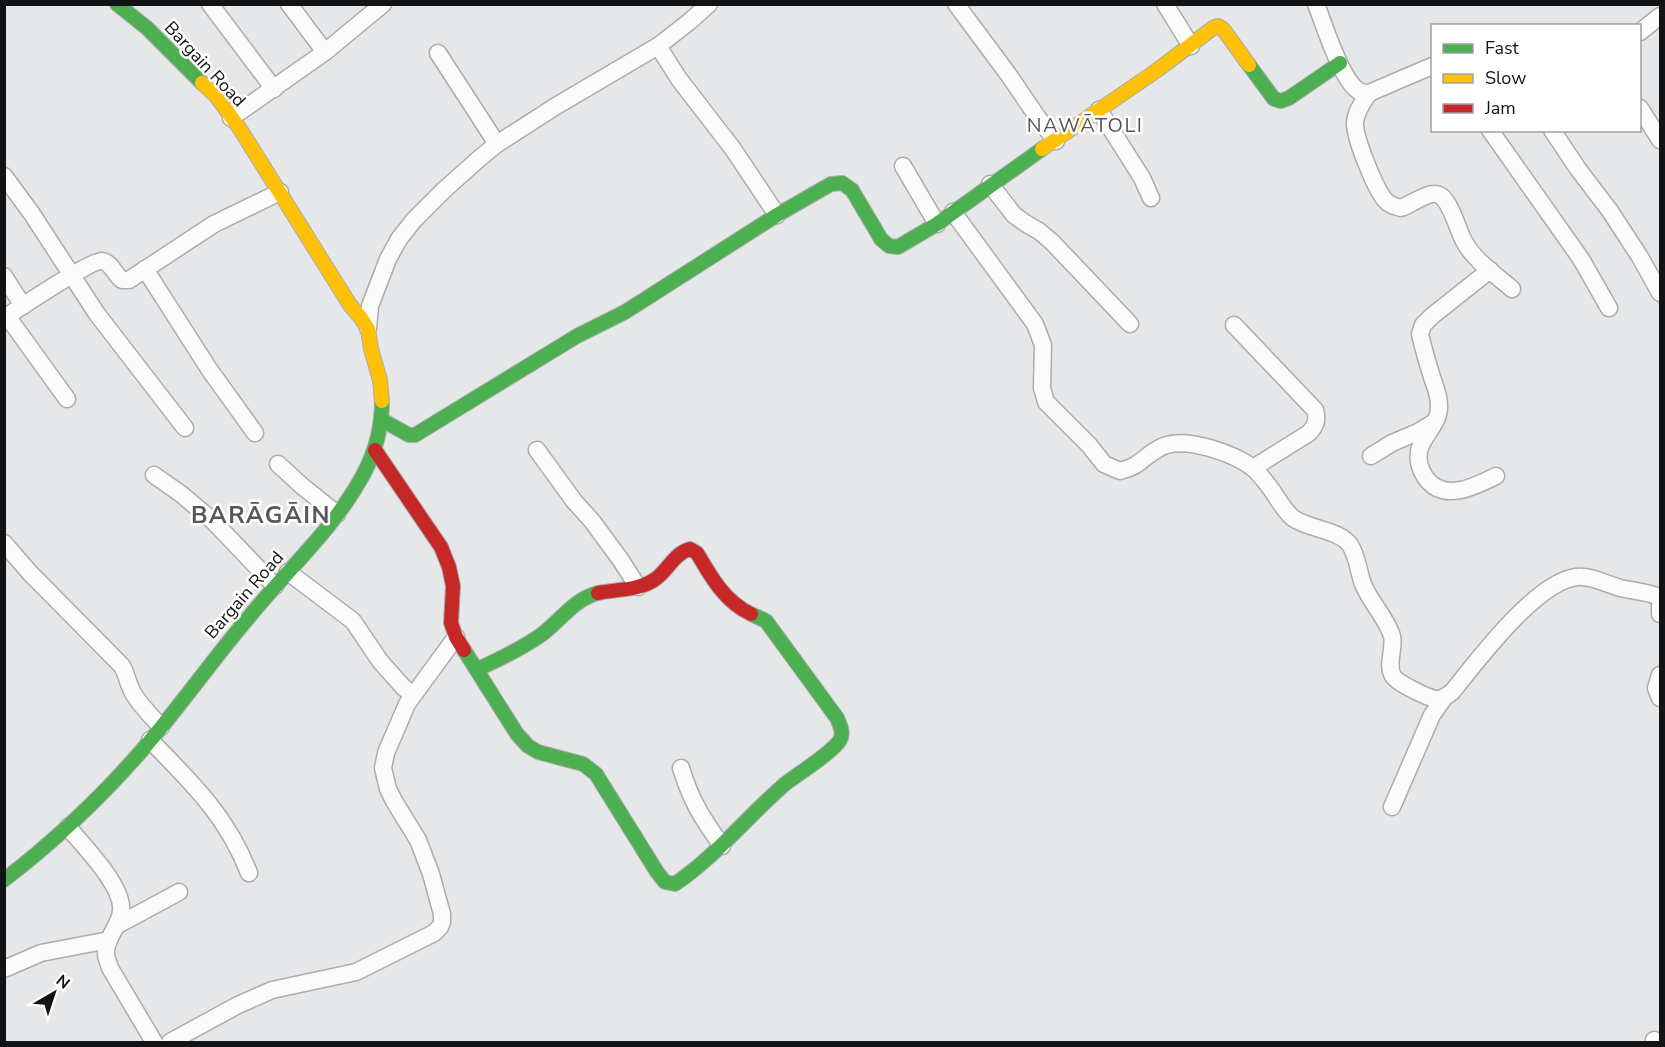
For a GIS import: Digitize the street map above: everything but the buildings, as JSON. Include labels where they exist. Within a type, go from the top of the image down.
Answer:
[{"type":"street","name":"Bargain Road","points":[[4,880],[68,827],[122,772],[214,658],[311,546],[362,478],[375,450],[382,420],[381,383],[371,350],[368,328],[350,305],[280,192],[216,96],[147,28],[117,4]]},
{"type":"street","points":[[210,4],[274,89]]},
{"type":"street","points":[[289,4],[325,52]]},
{"type":"street","points":[[231,118],[325,52],[383,4]]},
{"type":"street","points":[[368,328],[370,306],[388,259],[399,239],[414,220],[444,190],[497,144],[658,46],[709,4]]},
{"type":"street","points":[[956,4],[1056,141]]},
{"type":"street","points":[[1165,4],[1191,46]]},
{"type":"street","points":[[1316,4],[1340,63],[1355,88],[1362,93],[1369,93],[1431,66]]},
{"type":"street","points":[[1641,32],[1660,16]]},
{"type":"street","points":[[382,420],[409,435],[415,435],[577,336],[625,312],[777,214],[831,184],[838,182],[846,184],[852,190],[881,239],[889,246],[898,247],[937,224],[990,184],[1056,141],[1191,46],[1207,31],[1218,26],[1274,99],[1281,101],[1289,98],[1340,63]]},
{"type":"street","points":[[658,46],[679,79],[734,149],[777,214]]},
{"type":"street","points":[[438,53],[497,144]]},
{"type":"street","points":[[1369,93],[1355,119],[1355,130],[1383,198],[1390,205],[1401,208],[1431,194],[1438,194],[1446,201],[1465,244],[1472,253],[1512,289]]},
{"type":"street","points":[[1099,110],[1142,178],[1151,198]]},
{"type":"street","points":[[1641,110],[1660,140]]},
{"type":"street","points":[[1491,132],[1581,259],[1609,308]]},
{"type":"street","points":[[1553,132],[1610,211],[1640,257],[1660,294]]},
{"type":"street","points":[[903,166],[937,224]]},
{"type":"street","points":[[4,176],[32,214],[97,314],[185,428]]},
{"type":"street","points":[[990,184],[1014,215],[1052,242],[1130,324]]},
{"type":"street","points":[[67,399],[6,317],[97,262],[103,261],[122,280],[129,280],[214,224],[280,192]]},
{"type":"street","points":[[953,212],[1035,324],[1043,345],[1042,388],[1046,402],[1089,445],[1104,464],[1120,471],[1135,466],[1149,454],[1167,445],[1187,444],[1209,448],[1232,456],[1253,468],[1293,518],[1338,536],[1348,543],[1356,558],[1363,583],[1392,638],[1393,649],[1390,664],[1392,675],[1397,682],[1435,699],[1444,698]]},
{"type":"street","points":[[145,269],[208,369],[255,433]]},
{"type":"street","points":[[1490,270],[1423,325],[1420,334],[1438,396],[1439,407],[1437,420],[1424,439],[1419,452],[1419,467],[1430,483],[1440,490],[1457,492],[1474,488],[1496,477]]},
{"type":"street","points":[[4,276],[23,306]]},
{"type":"street","points":[[1234,325],[1315,410],[1317,419],[1309,433],[1253,468]]},
{"type":"street","points":[[1371,456],[1437,420]]},
{"type":"street","points":[[375,450],[441,547],[453,586],[451,623],[456,637],[517,734],[528,746],[538,752],[583,764],[596,774],[665,882],[675,884],[685,878],[722,846],[785,783],[840,739],[842,729],[837,718],[766,621],[739,608],[729,600],[692,549],[681,553],[656,579],[638,587],[609,591],[586,597],[577,602],[556,623],[530,642],[510,655],[478,669]]},
{"type":"street","points":[[537,450],[574,501],[592,520],[638,587]]},
{"type":"street","points":[[278,464],[337,514]]},
{"type":"street","points":[[154,475],[213,521],[275,586]]},
{"type":"street","points":[[4,543],[30,573],[122,666],[128,676],[130,687],[155,733],[216,812],[241,852],[249,873]]},
{"type":"street","points":[[288,572],[353,621],[380,661],[413,696]]},
{"type":"street","points":[[1392,807],[1427,724],[1444,698],[1452,692],[1509,623],[1542,595],[1563,580],[1578,577],[1595,579],[1660,597]]},
{"type":"street","points":[[1660,605],[1660,614]]},
{"type":"street","points":[[170,1042],[238,1005],[272,990],[356,972],[434,933],[440,927],[442,914],[431,874],[418,840],[394,801],[384,778],[383,768],[386,753],[400,717],[456,637]]},
{"type":"street","points":[[1660,675],[1656,688],[1660,698]]},
{"type":"street","points":[[681,768],[688,792],[697,810],[722,846]]},
{"type":"street","points":[[68,827],[109,877],[118,892],[122,910],[106,954],[110,968],[154,1042]]},
{"type":"street","points":[[4,969],[41,953],[113,933],[179,892]]},
{"type":"traffic: fast","points":[[117,4],[147,28],[202,83]]},
{"type":"traffic: fast","points":[[1249,65],[1274,99],[1281,101],[1289,98],[1340,63]]},
{"type":"traffic: fast","points":[[382,420],[409,435],[415,435],[577,336],[625,312],[777,215],[831,184],[842,183],[852,190],[881,239],[889,246],[898,247],[937,224],[1042,149]]},
{"type":"traffic: fast","points":[[4,880],[80,815],[133,761],[236,632],[324,531],[351,495],[368,466],[381,421],[382,401]]},
{"type":"traffic: fast","points":[[478,669],[533,640],[574,605],[598,593]]},
{"type":"traffic: fast","points":[[464,650],[517,734],[528,746],[538,752],[583,764],[596,774],[657,872],[665,882],[675,884],[705,861],[785,784],[830,751],[842,735],[837,718],[766,621],[751,614]]},
{"type":"traffic: slow","points":[[1042,149],[1156,71],[1213,28],[1218,26],[1223,29],[1249,65]]},
{"type":"traffic: slow","points":[[202,83],[216,96],[240,129],[350,305],[368,329],[380,380],[382,401]]},
{"type":"traffic: jam","points":[[375,450],[441,547],[453,586],[451,623],[464,650]]},
{"type":"traffic: jam","points":[[598,593],[647,584],[659,577],[679,554],[690,549],[697,553],[713,580],[726,596],[751,614]]},
{"type":"district","name":"NAWĀTOLI","points":[[1085,125]]},
{"type":"district","name":"BARĀGĀIN","points":[[261,515]]}]
